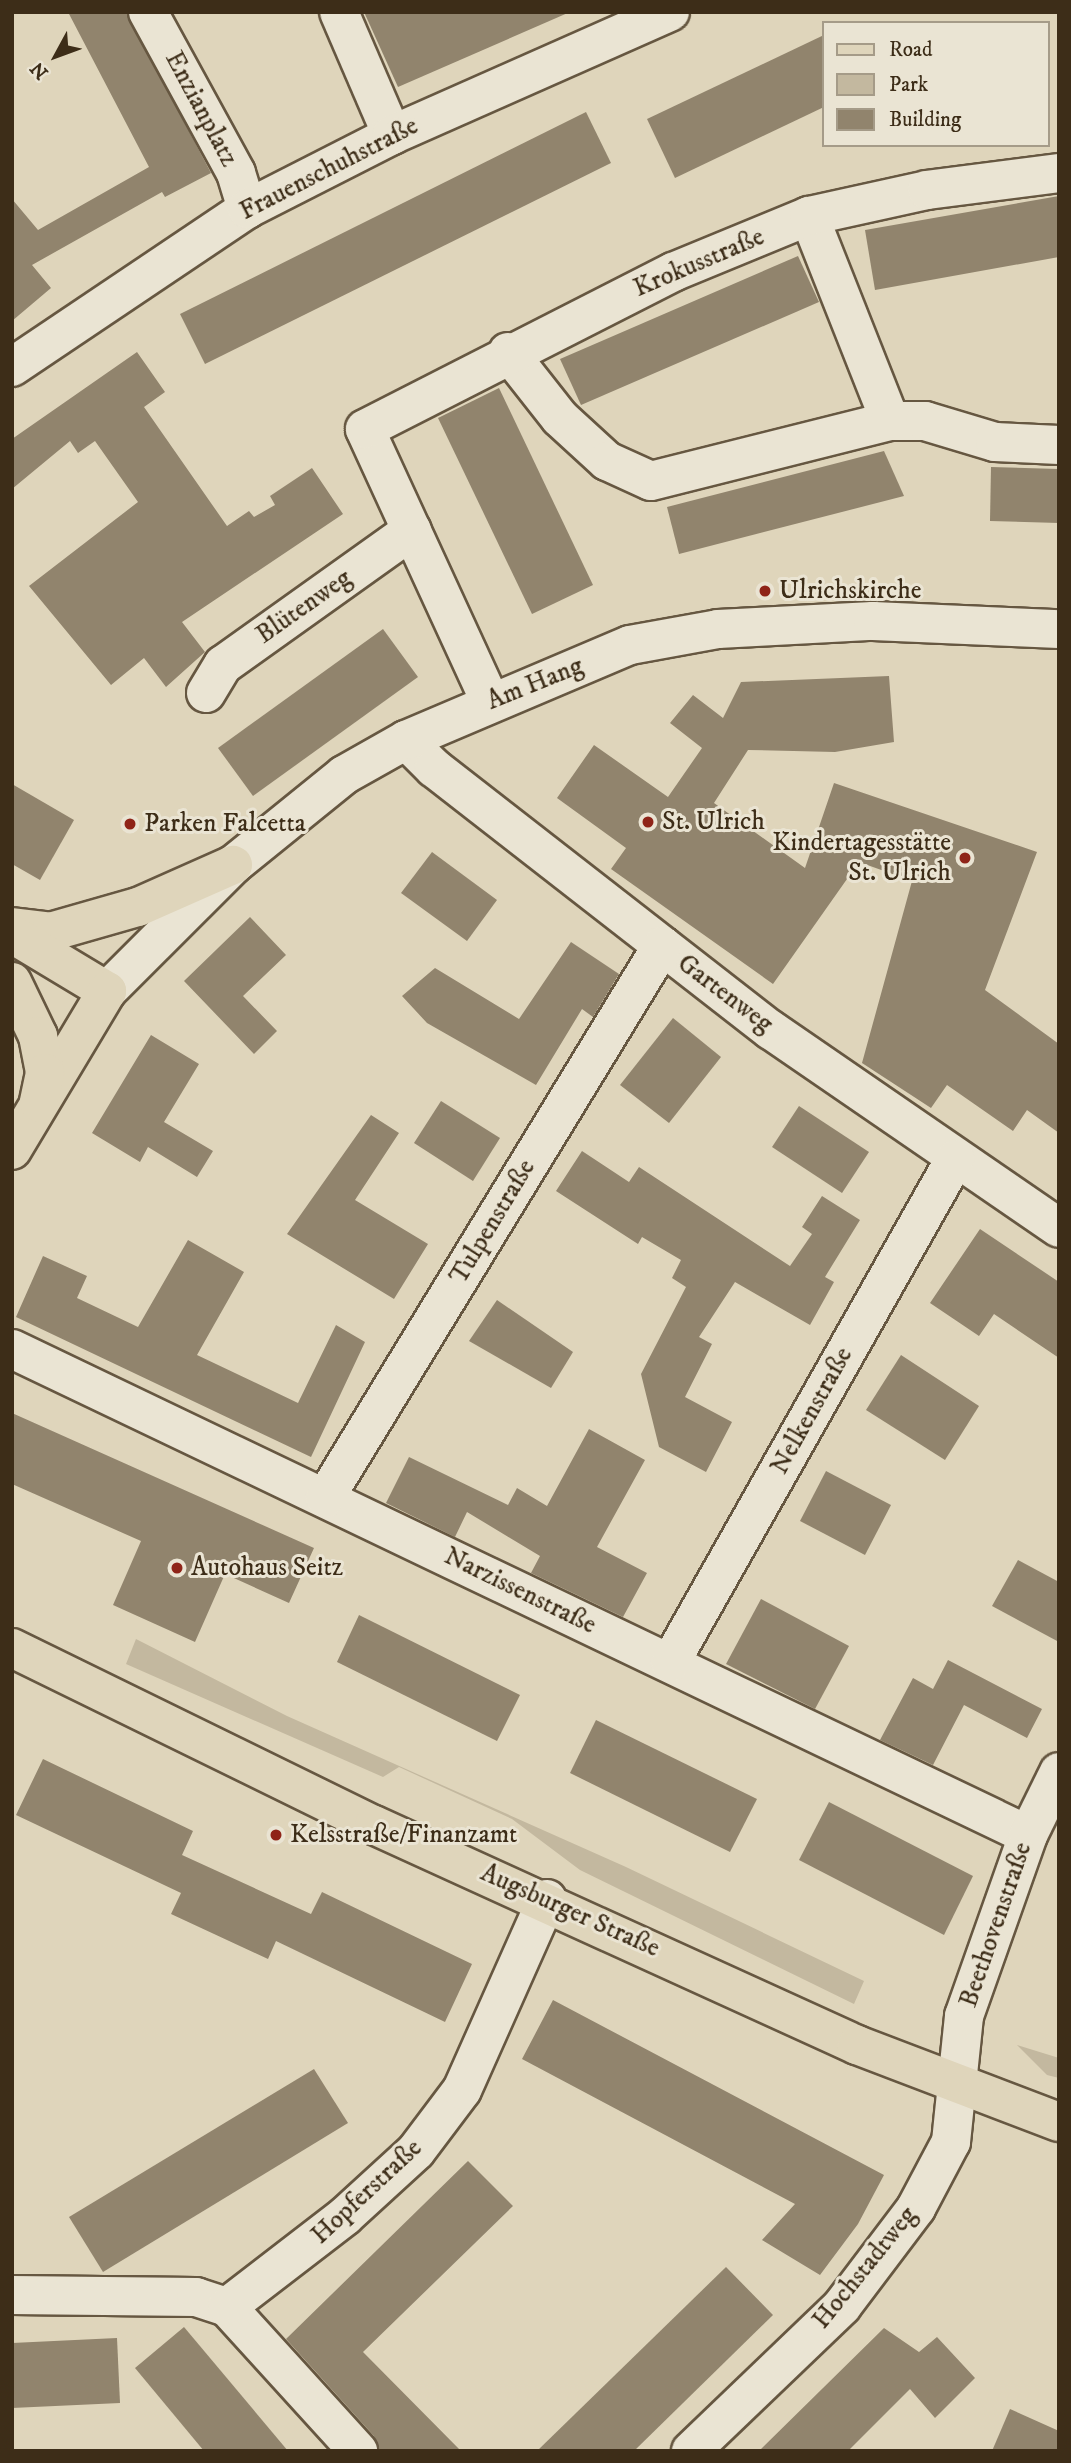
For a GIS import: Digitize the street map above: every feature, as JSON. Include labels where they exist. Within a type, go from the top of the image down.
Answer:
[{"type":"main road","points":[[12,927],[50,932],[138,907],[233,865]]},
{"type":"main road","points":[[12,934],[107,991],[12,1150]]},
{"type":"main road","points":[[12,982],[38,1036],[45,1073],[37,1108]]},
{"type":"main road","name":"Augsburger Straße","points":[[12,1648],[374,1825],[547,1899],[957,2085],[1059,2122]]},
{"type":"street","name":"Enzianplatz","points":[[148,12],[236,173],[247,208]]},
{"type":"street","points":[[339,12],[392,135]]},
{"type":"street","name":"Frauenschuhstraße","points":[[12,367],[247,208],[392,135],[670,12]]},
{"type":"street","name":"Krokusstraße","points":[[412,530],[365,429],[508,352],[673,272],[809,216],[927,190],[1059,173]]},
{"type":"street","points":[[809,216],[890,421]]},
{"type":"street","points":[[508,352],[560,418],[607,461],[651,481],[890,421],[925,421],[995,442],[1059,445]]},
{"type":"street","points":[[412,530],[490,702]]},
{"type":"street","name":"Blütenweg","points":[[206,693],[223,665],[412,530]]},
{"type":"street","name":"Am Hang","points":[[107,991],[233,865],[344,775],[406,740],[490,702],[630,645],[718,629],[873,621],[1059,629]]},
{"type":"street","name":"Gartenweg","points":[[406,740],[662,946],[955,1159],[1059,1228]]},
{"type":"street","name":"Tulpenstraße","points":[[325,1498],[662,946]]},
{"type":"street","name":"Nelkenstraße","points":[[670,1663],[955,1159]]},
{"type":"street","name":"Narzissenstraße","points":[[12,1349],[1028,1835]]},
{"type":"street","name":"Beethovenstraße","points":[[957,2085],[964,2016],[1028,1835],[1059,1772]]},
{"type":"street","name":"Hopferstraße","points":[[227,2306],[345,2216],[416,2151],[462,2090],[547,1899]]},
{"type":"street","name":"Hochstadtweg","points":[[691,2451],[842,2306],[916,2208],[951,2142],[957,2085]]},
{"type":"street","points":[[12,2295],[196,2297],[227,2306],[358,2451]]},
{"type":"green space","points":[[136,1639],[287,1716],[626,1867],[864,1981],[854,2004],[580,1870],[512,1819],[399,1767],[383,1777],[126,1664]]},
{"type":"green space","points":[[1017,2045],[1059,2058],[1059,2078],[1047,2075]]},
{"type":"building","points":[[68,12],[126,12],[211,173],[165,197],[162,192],[32,265],[51,288],[12,321],[12,199],[38,230],[149,167]]},
{"type":"building","points":[[364,12],[570,12],[398,87]]},
{"type":"building","points":[[822,36],[822,108],[675,178],[647,119]]},
{"type":"building","points":[[586,112],[611,163],[205,364],[180,314]]},
{"type":"building","points":[[1059,196],[1059,257],[875,290],[865,230]]},
{"type":"building","points":[[798,256],[819,302],[581,405],[560,359]]},
{"type":"building","points":[[137,352],[165,392],[144,407],[227,526],[249,511],[254,517],[275,505],[270,496],[312,468],[343,514],[182,622],[205,652],[166,687],[144,658],[111,685],[29,586],[138,502],[95,441],[78,453],[70,441],[12,489],[12,439]]},
{"type":"building","points":[[499,388],[593,585],[532,614],[438,418]]},
{"type":"building","points":[[884,451],[904,496],[679,554],[667,507]]},
{"type":"building","points":[[991,467],[1059,469],[1059,523],[990,521]]},
{"type":"building","points":[[383,629],[418,677],[253,796],[218,748]]},
{"type":"building","points":[[889,676],[894,742],[835,752],[748,750],[714,803],[805,868],[834,783],[1037,852],[985,990],[1059,1044],[1059,1133],[1027,1110],[1013,1131],[947,1085],[931,1108],[862,1063],[912,881],[859,862],[773,984],[611,869],[626,848],[557,798],[594,745],[668,797],[702,748],[670,723],[693,695],[723,718],[741,682]]},
{"type":"building","points":[[12,784],[74,820],[40,880],[12,864]]},
{"type":"building","points":[[432,852],[497,900],[467,941],[401,893]]},
{"type":"building","points":[[250,917],[286,955],[243,996],[277,1031],[254,1054],[184,981]]},
{"type":"building","points":[[571,942],[619,974],[593,1017],[582,1009],[536,1085],[427,1023],[402,996],[435,968],[519,1019]]},
{"type":"building","points":[[673,1018],[721,1057],[669,1123],[620,1085]]},
{"type":"building","points":[[151,1035],[199,1064],[164,1122],[213,1151],[197,1177],[148,1147],[140,1162],[92,1133]]},
{"type":"building","points":[[441,1101],[500,1138],[473,1181],[414,1143]]},
{"type":"building","points":[[799,1106],[869,1152],[842,1193],[772,1147]]},
{"type":"building","points":[[371,1115],[399,1133],[355,1200],[428,1244],[394,1299],[287,1234]]},
{"type":"building","points":[[582,1151],[629,1182],[639,1167],[790,1266],[812,1234],[802,1227],[822,1196],[860,1220],[825,1277],[834,1282],[810,1325],[735,1282],[699,1337],[712,1344],[685,1397],[732,1422],[706,1472],[659,1447],[641,1374],[686,1287],[672,1278],[681,1260],[642,1237],[638,1244],[556,1191]]},
{"type":"building","points":[[980,1229],[1059,1282],[1059,1358],[994,1314],[979,1336],[930,1303]]},
{"type":"building","points":[[188,1240],[244,1272],[197,1355],[298,1403],[336,1325],[365,1342],[311,1457],[16,1317],[43,1256],[87,1276],[77,1298],[138,1327]]},
{"type":"building","points":[[497,1300],[573,1352],[551,1388],[469,1341]]},
{"type":"building","points":[[901,1355],[979,1406],[945,1460],[866,1410]]},
{"type":"building","points":[[12,1413],[314,1548],[289,1603],[225,1574],[195,1642],[113,1605],[141,1541],[12,1484]]},
{"type":"building","points":[[589,1429],[645,1460],[597,1547],[647,1573],[623,1617],[531,1573],[540,1556],[467,1512],[455,1537],[386,1503],[409,1457],[508,1505],[517,1488],[547,1506]]},
{"type":"building","points":[[826,1471],[891,1505],[865,1555],[800,1521]]},
{"type":"building","points":[[1018,1560],[1059,1582],[1059,1642],[992,1606]]},
{"type":"building","points":[[761,1599],[849,1646],[815,1709],[726,1664]]},
{"type":"building","points":[[359,1615],[520,1695],[497,1741],[337,1662]]},
{"type":"building","points":[[948,1660],[1042,1709],[1027,1738],[964,1705],[933,1765],[880,1740],[913,1678],[933,1689]]},
{"type":"building","points":[[596,1720],[757,1799],[730,1852],[570,1773]]},
{"type":"building","points":[[43,1759],[193,1831],[182,1855],[311,1914],[322,1892],[472,1964],[445,2022],[276,1941],[268,1959],[171,1914],[181,1893],[16,1815]]},
{"type":"building","points":[[829,1802],[973,1876],[944,1935],[799,1860]]},
{"type":"building","points":[[553,2000],[884,2175],[858,2224],[820,2275],[762,2240],[795,2204],[522,2059]]},
{"type":"building","points":[[314,2069],[348,2123],[103,2272],[69,2217]]},
{"type":"building","points":[[468,2161],[513,2206],[363,2352],[461,2451],[379,2451],[374,2436],[286,2339]]},
{"type":"building","points":[[726,2267],[773,2315],[634,2451],[537,2451]]},
{"type":"building","points":[[184,2327],[288,2451],[204,2451],[135,2368]]},
{"type":"building","points":[[884,2328],[919,2352],[937,2337],[975,2378],[935,2418],[910,2389],[848,2451],[759,2451]]},
{"type":"building","points":[[117,2338],[120,2403],[12,2408],[12,2343]]},
{"type":"building","points":[[1010,2409],[1059,2431],[1059,2451],[992,2451]]},
{"type":"place","name":"Ulrichskirche","points":[[765,591]]},
{"type":"place","name":"St. Ulrich","points":[[648,822]]},
{"type":"place","name":"Parken Falcetta","points":[[130,824]]},
{"type":"place","name":"Kindertagesstätte St. Ulrich","points":[[965,858]]},
{"type":"place","name":"Autohaus Seitz","points":[[177,1568]]},
{"type":"place","name":"Kelsstraße/Finanzamt","points":[[276,1835]]}]
